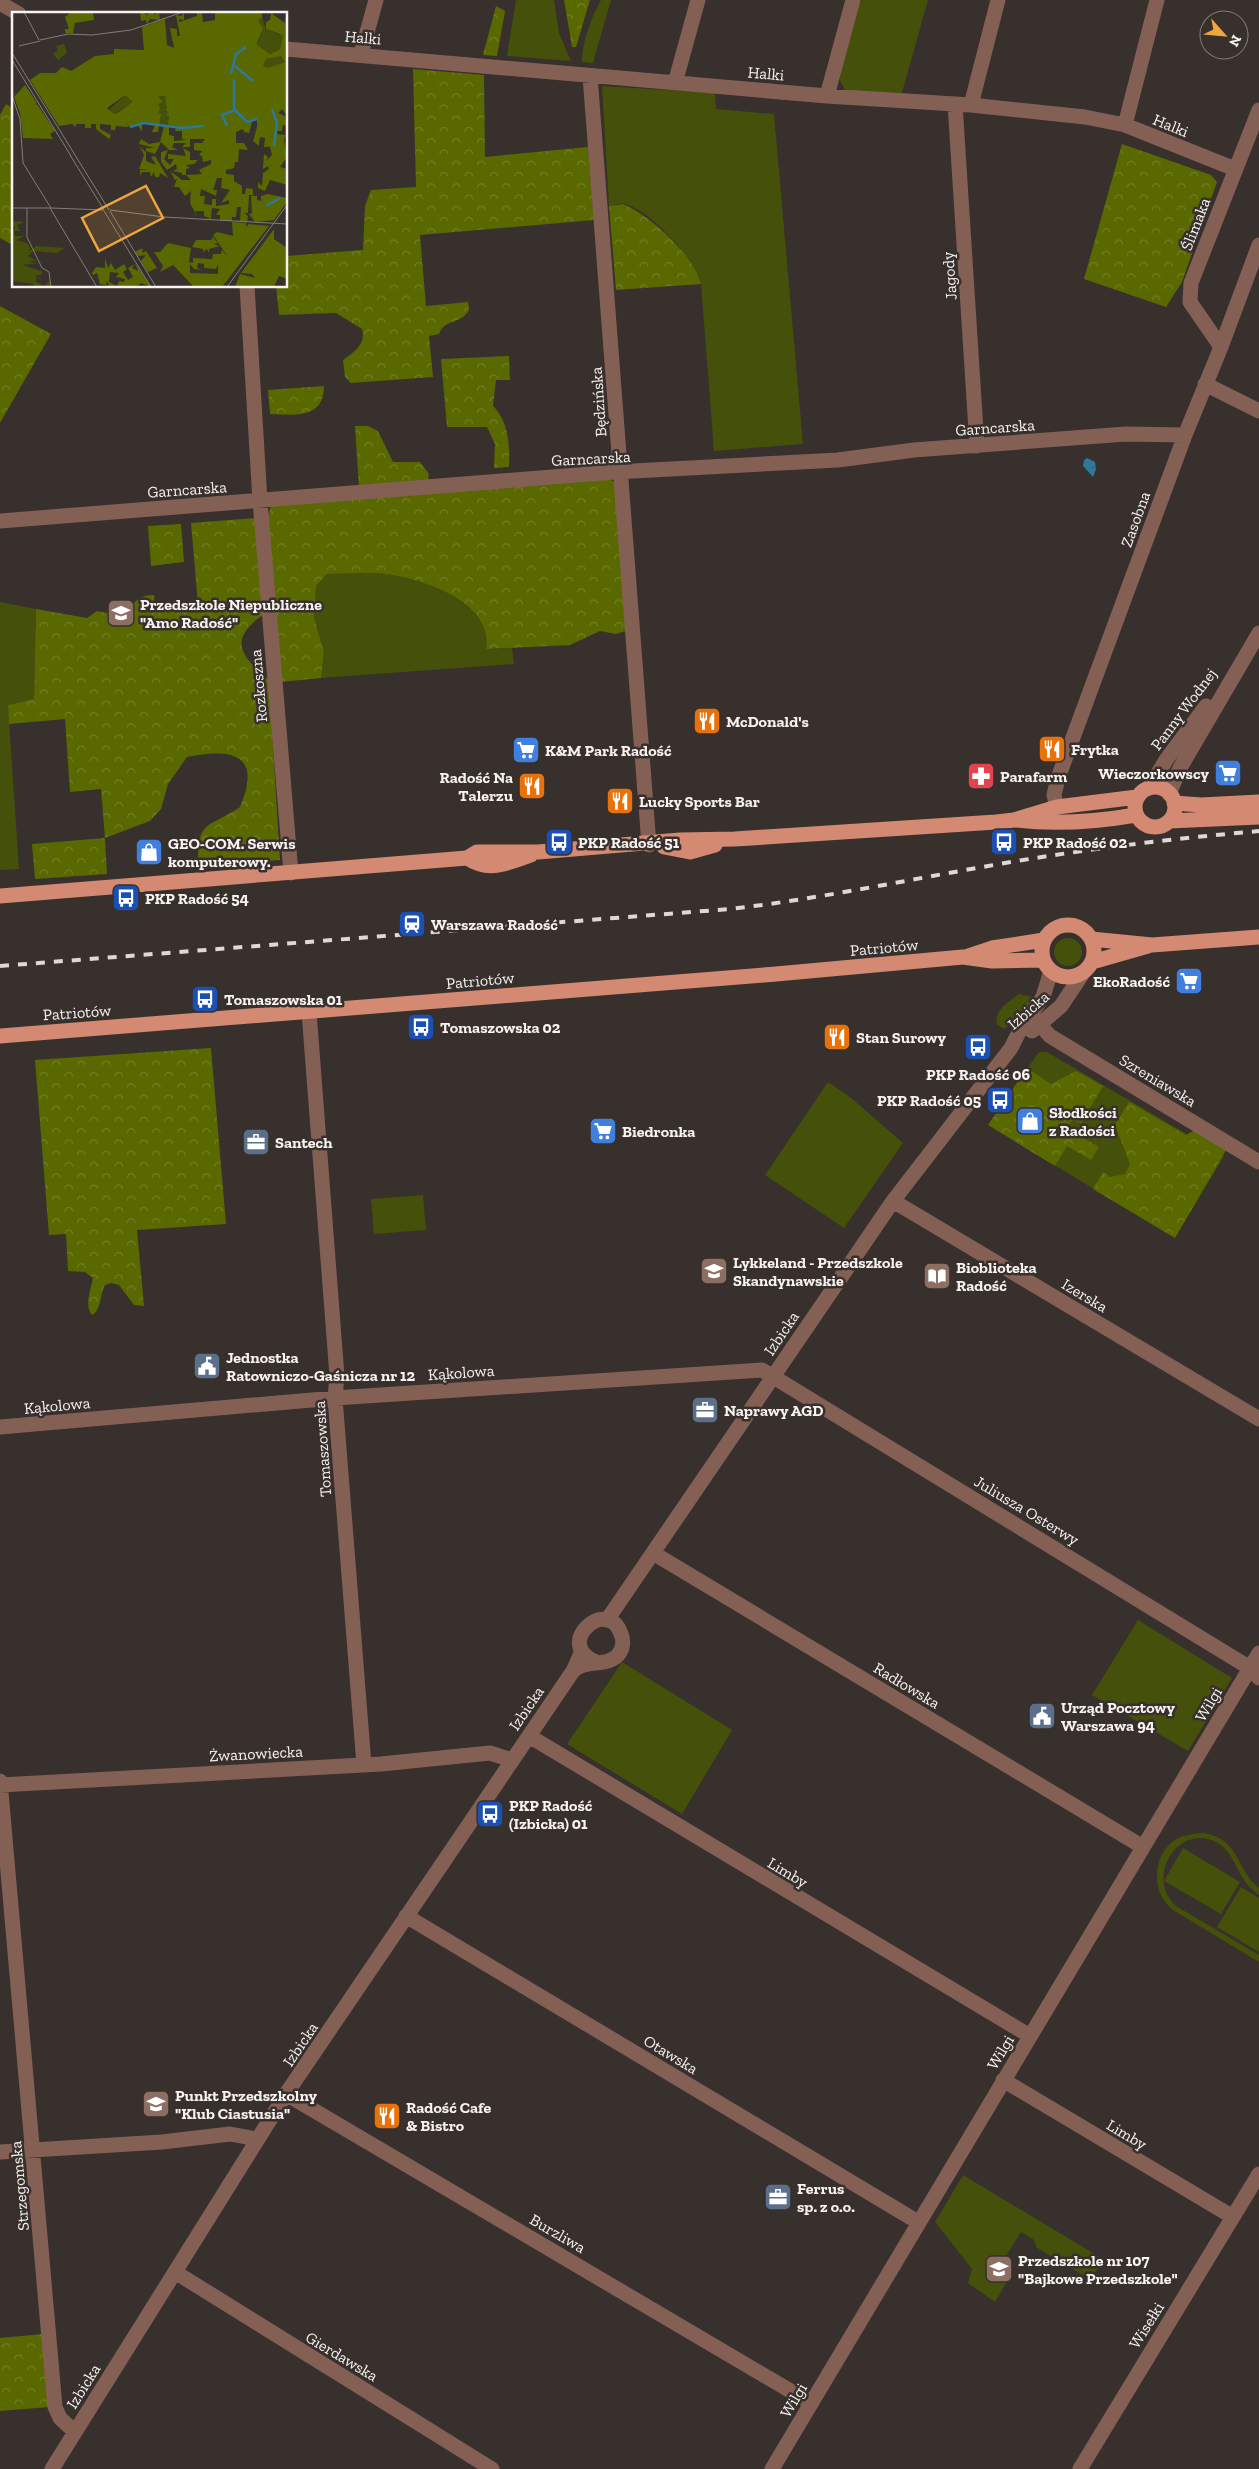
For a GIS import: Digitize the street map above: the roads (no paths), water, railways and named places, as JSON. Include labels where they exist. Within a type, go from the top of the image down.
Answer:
[{"type":"main road","points":[[1014,820],[1038,811],[1057,807],[1137,798],[1149,788],[1162,788],[1172,799],[1174,812],[1169,821]]},
{"type":"main road","points":[[1137,798],[1134,808],[1136,814],[1144,824],[1151,827],[1159,827],[1169,821],[1259,817]]},
{"type":"main road","points":[[1172,799],[1201,805],[1259,802]]},
{"type":"main road","points":[[0,896],[467,858],[479,866],[502,865],[538,852],[649,845],[690,852],[735,839],[1014,820],[1043,823],[1096,822],[1136,814]]},
{"type":"main road","points":[[1088,967],[1094,948],[1091,939],[1079,928],[1067,925],[1055,929],[1044,940],[1042,950],[1047,965],[1059,976],[1069,978],[1088,967],[1152,945]]},
{"type":"main road","points":[[1091,939],[1152,945],[1259,937]]},
{"type":"main road","name":"Patriotów","points":[[964,958],[992,948],[1044,940]]},
{"type":"main road","name":"Patriotów","points":[[0,1036],[964,958],[1047,965]]},
{"type":"street","points":[[361,54],[376,0]]},
{"type":"street","points":[[675,83],[698,0]]},
{"type":"street","points":[[827,96],[853,0]]},
{"type":"street","points":[[971,105],[998,0]]},
{"type":"street","points":[[1124,125],[1158,0]]},
{"type":"street","points":[[0,4],[18,8]]},
{"type":"street","name":"Halki","points":[[288,49],[827,96],[971,105],[1085,117],[1124,125],[1235,169]]},
{"type":"street","name":"Będzińska","points":[[590,76],[649,845]]},
{"type":"street","name":"Jagody","points":[[955,104],[977,446]]},
{"type":"street","name":"Ślimaka","points":[[1221,347],[1190,302],[1189,294],[1191,283],[1259,110]]},
{"type":"street","name":"Zasobna","points":[[1057,807],[1054,795],[1058,778],[1184,434],[1221,347],[1259,245]]},
{"type":"street","name":"Rozkoszna","points":[[247,288],[260,501],[291,873]]},
{"type":"street","points":[[1205,384],[1259,411]]},
{"type":"street","name":"Garncarska","points":[[0,521],[621,473],[838,460],[914,450],[1126,434],[1184,434]]},
{"type":"street","name":"Panny Wodnej","points":[[1172,799],[1180,768],[1259,632]]},
{"type":"street","name":"Panny Wodnej","points":[[1149,788],[1166,760],[1247,653]]},
{"type":"street","name":"Izbicka","points":[[607,1620],[893,1201],[1011,1048],[1022,1026],[1043,997],[1047,965]]},
{"type":"street","name":"Izbicka","points":[[1011,1048],[1061,1006],[1088,967]]},
{"type":"street","name":"Tomaszowska","points":[[309,1012],[337,1376],[335,1398],[364,1765]]},
{"type":"street","name":"Szreniawska","points":[[1040,1025],[1050,1036],[1259,1162]]},
{"type":"street","name":"Izerska","points":[[893,1201],[1259,1419]]},
{"type":"street","name":"Kąkolowa","points":[[0,1427],[335,1398],[751,1370],[762,1370],[773,1377]]},
{"type":"street","name":"Juliusza Osterwy","points":[[773,1377],[1254,1673]]},
{"type":"street","name":"Radłowska","points":[[653,1553],[1143,1847]]},
{"type":"street","points":[[573,1671],[580,1665],[607,1662],[614,1659],[622,1648],[623,1640],[619,1629],[607,1620],[595,1620],[584,1629],[580,1636],[582,1651],[586,1657],[596,1662]]},
{"type":"street","name":"Izbicka","points":[[52,2469],[286,2094],[573,1671],[582,1651]]},
{"type":"street","name":"Wilgi","points":[[772,2469],[1143,1847],[1254,1673],[1259,1653]]},
{"type":"street","name":"Limby","points":[[529,1736],[1030,2036]]},
{"type":"street","name":"Żwanowiecka","points":[[0,1785],[364,1765],[490,1753],[512,1760]]},
{"type":"street","name":"Strzegomska","points":[[0,1780],[55,2407],[60,2418],[75,2432]]},
{"type":"street","name":"Otawska","points":[[406,1916],[918,2222]]},
{"type":"street","name":"Limby","points":[[1003,2080],[1233,2217]]},
{"type":"street","name":"Burzliwa","points":[[286,2094],[811,2403]]},
{"type":"street","points":[[0,2152],[162,2142],[230,2134],[258,2139]]},
{"type":"street","name":"Wisełki","points":[[1080,2469],[1259,2174]]},
{"type":"street","name":"Gierdawska","points":[[174,2272],[492,2469]]},
{"type":"water","points":[[1087,458],[1095,462],[1096,469],[1093,477],[1083,466],[1084,460]]},
{"type":"railway","points":[[0,966],[730,909],[827,895],[1089,850],[1259,831]]},
{"type":"place","name":"Przedszkole Niepubliczne \"Amo Radość\"","points":[[121,613]]},
{"type":"place","name":"McDonald's","points":[[707,721]]},
{"type":"place","name":"Frytka","points":[[1052,749]]},
{"type":"place","name":"K&M Park Radość","points":[[526,750]]},
{"type":"place","name":"Wieczorkowscy","points":[[1228,773]]},
{"type":"place","name":"Parafarm","points":[[981,776]]},
{"type":"place","name":"Radość Na Talerzu","points":[[532,786]]},
{"type":"place","name":"Lucky Sports Bar","points":[[620,801]]},
{"type":"place","name":"PKP Radość 51","points":[[559,842]]},
{"type":"place","name":"PKP Radość 02","points":[[1004,842]]},
{"type":"place","name":"GEO-COM. Serwis komputerowy.","points":[[149,852]]},
{"type":"place","name":"PKP Radość 54","points":[[126,898]]},
{"type":"place","name":"Warszawa Radość","points":[[412,924]]},
{"type":"place","name":"EkoRadość","points":[[1189,981]]},
{"type":"place","name":"Tomaszowska 01","points":[[205,999]]},
{"type":"place","name":"Tomaszowska 02","points":[[421,1027]]},
{"type":"place","name":"Stan Surowy","points":[[837,1037]]},
{"type":"place","name":"PKP Radość 06","points":[[978,1047]]},
{"type":"place","name":"PKP Radość 05","points":[[1000,1100]]},
{"type":"place","name":"Słodkości z Radości","points":[[1030,1121]]},
{"type":"place","name":"Biedronka","points":[[603,1131]]},
{"type":"place","name":"Santech","points":[[256,1142]]},
{"type":"place","name":"Lykkeland - Przedszkole Skandynawskie","points":[[714,1271]]},
{"type":"place","name":"Bioblioteka Radość","points":[[937,1276]]},
{"type":"place","name":"Jednostka Ratowniczo-Gaśnicza nr 12","points":[[207,1366]]},
{"type":"place","name":"Naprawy AGD","points":[[705,1410]]},
{"type":"place","name":"Urząd Pocztowy Warszawa 94","points":[[1042,1716]]},
{"type":"place","name":"PKP Radość (Izbicka) 01","points":[[490,1814]]},
{"type":"place","name":"Punkt Przedszkolny \"Klub Ciastusia\"","points":[[156,2104]]},
{"type":"place","name":"Radość Cafe & Bistro","points":[[387,2116]]},
{"type":"place","name":"Ferrus sp. z o.o.","points":[[778,2197]]},
{"type":"place","name":"Przedszkole nr 107 \"Bajkowe Przedszkole\"","points":[[999,2269]]}]
